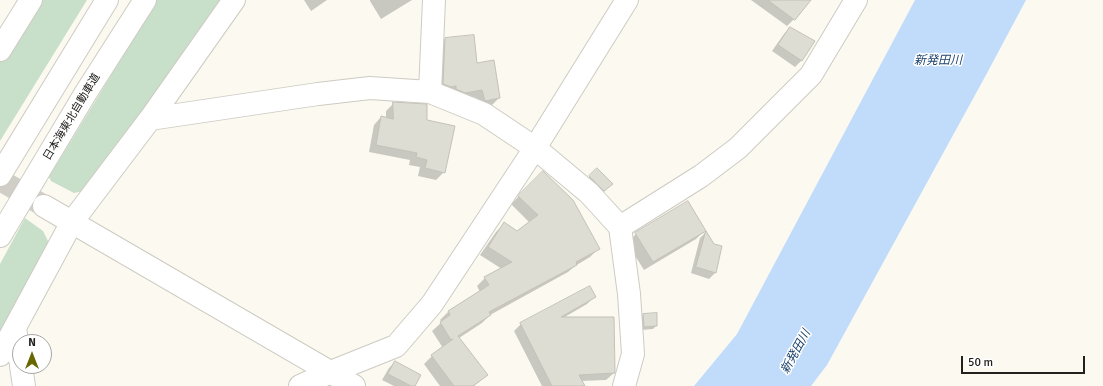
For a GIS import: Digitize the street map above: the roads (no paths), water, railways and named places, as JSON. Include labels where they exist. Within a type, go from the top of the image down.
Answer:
[{"type":"main road","points":[[0,50],[30,0]]},
{"type":"main road","points":[[0,175],[107,0]]},
{"type":"main road","name":"日本海東北自動車道","points":[[0,236],[144,0]]},
{"type":"main road","points":[[0,355],[72,222],[150,119],[234,0]]},
{"type":"main road","points":[[430,92],[434,0]]},
{"type":"main road","points":[[300,386],[396,346],[432,304],[535,148],[627,0]]},
{"type":"main road","points":[[620,227],[701,176],[738,148],[811,75],[856,0]]},
{"type":"main road","points":[[150,119],[318,94],[370,88],[430,92],[484,114],[535,148],[589,193],[620,227],[629,294],[632,354],[624,386]]},
{"type":"main road","points":[[44,206],[354,386]]},
{"type":"main road","points":[[15,328],[16,334]]},
{"type":"main road","points":[[22,374],[24,386]]},
{"type":"water","name":"新発田川","points":[[915,0],[1026,0],[827,365],[811,386],[694,386],[737,334]]},
{"type":"tunnel","points":[[0,180],[41,204]]}]
